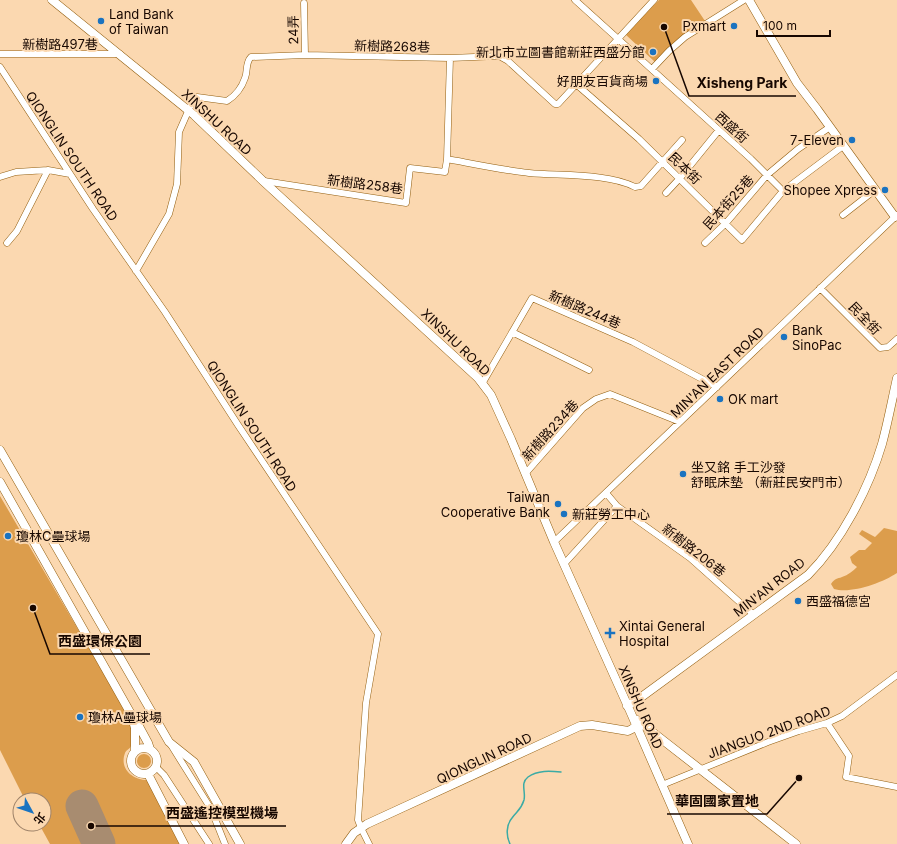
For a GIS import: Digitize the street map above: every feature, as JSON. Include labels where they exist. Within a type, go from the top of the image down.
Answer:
[{"type":"street","name":"XINSHU ROAD","points":[[52,0],[188,110],[263,181],[457,358],[491,395],[554,542],[629,708],[638,724],[662,785],[688,844]]},
{"type":"street","name":"西盛街","points":[[575,0],[719,130],[783,191]]},
{"type":"street","points":[[576,84],[654,0]]},
{"type":"street","points":[[652,69],[685,37],[744,0]]},
{"type":"street","points":[[749,0],[797,83],[875,190],[896,216]]},
{"type":"street","name":"24弄","points":[[304,3],[305,55]]},
{"type":"street","name":"新樹路497巷","points":[[0,54],[120,54]]},
{"type":"street","name":"新樹路268巷","points":[[188,110],[193,100],[197,97],[227,101],[232,98],[245,78],[248,60],[251,57],[305,55],[450,58],[499,56],[508,61],[555,104],[558,104],[576,84]]},
{"type":"street","points":[[450,58],[447,159],[527,173],[600,178],[629,184],[635,187],[641,186],[682,140]]},
{"type":"street","name":"QIONGLIN SOUTH ROAD","points":[[0,67],[70,174],[165,312],[287,499],[378,634],[366,703],[358,820],[361,828]]},
{"type":"street","name":"民本街","points":[[576,84],[611,114],[680,178],[742,240],[783,191]]},
{"type":"street","points":[[136,271],[168,214],[177,184],[179,132],[188,110]]},
{"type":"street","name":"民本街25巷","points":[[705,243],[726,223],[767,175],[798,149],[830,127]]},
{"type":"street","points":[[666,192],[680,178],[719,130]]},
{"type":"street","points":[[783,191],[843,146]]},
{"type":"street","name":"新樹路258巷","points":[[263,181],[406,203],[410,168],[445,172],[447,159]]},
{"type":"street","points":[[0,177],[16,172],[48,170],[70,174]]},
{"type":"street","points":[[7,243],[17,231],[48,170]]},
{"type":"street","points":[[843,215],[875,190]]},
{"type":"street","name":"MIN'AN EAST ROAD","points":[[554,542],[896,216]]},
{"type":"street","name":"民全街","points":[[820,288],[880,348],[888,347],[897,339]]},
{"type":"street","name":"新樹路244巷","points":[[482,384],[532,298],[633,342],[717,387]]},
{"type":"street","points":[[512,332],[589,370]]},
{"type":"street","name":"MIN'AN ROAD","points":[[629,708],[640,698],[808,575],[824,557],[842,530],[869,482],[882,443],[897,378]]},
{"type":"street","name":"新樹路234巷","points":[[525,474],[583,408],[596,399],[610,394],[680,422]]},
{"type":"street","points":[[0,450],[169,742],[211,809],[225,844]]},
{"type":"street","points":[[0,482],[139,726],[150,749],[156,757],[156,767],[164,775],[209,844]]},
{"type":"street","name":"新樹路206巷","points":[[606,493],[617,506],[690,558],[754,615]]},
{"type":"street","points":[[564,564],[617,506]]},
{"type":"street","name":"JIANGUO 2ND ROAD","points":[[662,785],[793,733],[827,723],[842,716],[897,675]]},
{"type":"street","points":[[131,714],[134,728],[135,752],[131,760],[132,766],[138,773],[143,774],[148,774],[156,767]]},
{"type":"street","points":[[827,723],[850,756],[846,777],[897,787]]},
{"type":"street","points":[[638,724],[700,769],[796,844]]},
{"type":"street","name":"QIONGLIN ROAD","points":[[346,844],[354,832],[361,828],[580,726],[592,725],[628,731],[638,724]]},
{"type":"street","points":[[169,742],[194,762],[240,844]]},
{"type":"street","points":[[135,752],[140,749],[150,749]]},
{"type":"street","points":[[148,774],[184,844]]},
{"type":"street","points":[[361,828],[369,844]]},
{"type":"shaded area","points":[[659,0],[691,0],[705,21],[680,38],[655,62],[625,34]]},
{"type":"shaded area","points":[[0,496],[131,720],[132,744],[125,753],[124,764],[126,769],[132,776],[147,780],[180,844],[50,844],[43,832],[52,832],[52,792],[21,792],[0,750]]},
{"type":"shaded area","points":[[884,528],[897,531],[897,573],[866,587],[849,590],[834,589],[831,584],[836,579],[848,574],[857,567],[852,563],[850,557],[859,550],[865,550],[872,543],[859,534],[862,530],[875,537]]},
{"type":"shaded area","points":[[144,754],[149,756],[151,761],[149,766],[144,768],[139,766],[137,761],[139,756]]},
{"type":"waterway","points":[[510,844],[507,834],[508,827],[510,821],[523,803],[524,782],[526,779],[540,772],[561,772]]},
{"type":"runway","points":[[82,806],[99,844]]},
{"type":"place","name":"Land Bank of Taiwan","points":[[101,21]]},
{"type":"place","name":"Pxmart","points":[[734,26]]},
{"type":"place","name":"Xisheng Park","points":[[664,27]]},
{"type":"place","name":"新北市立圖書館新莊西盛分館","points":[[653,52]]},
{"type":"place","name":"好朋友百貨商場","points":[[656,81]]},
{"type":"place","name":"7-Eleven","points":[[852,140]]},
{"type":"place","name":"Shopee Xpress","points":[[885,190]]},
{"type":"place","name":"Bank SinoPac","points":[[784,337]]},
{"type":"place","name":"OK mart","points":[[720,399]]},
{"type":"place","name":"坐又銘 手工沙發 舒眠床墊 （新莊民安門市）","points":[[683,474]]},
{"type":"place","name":"Taiwan Cooperative Bank","points":[[558,504]]},
{"type":"place","name":"新莊勞工中心","points":[[564,514]]},
{"type":"place","name":"瓊林C壘球場","points":[[8,536]]},
{"type":"place","name":"西盛福德宮","points":[[798,601]]},
{"type":"place","name":"西盛環保公園","points":[[33,608]]},
{"type":"place","name":"Xintai General Hospital","points":[[610,633]]},
{"type":"place","name":"瓊林A壘球場","points":[[80,717]]},
{"type":"place","name":"華固國家置地","points":[[799,778]]},
{"type":"place","name":"西盛遙控模型機場","points":[[91,826]]}]
